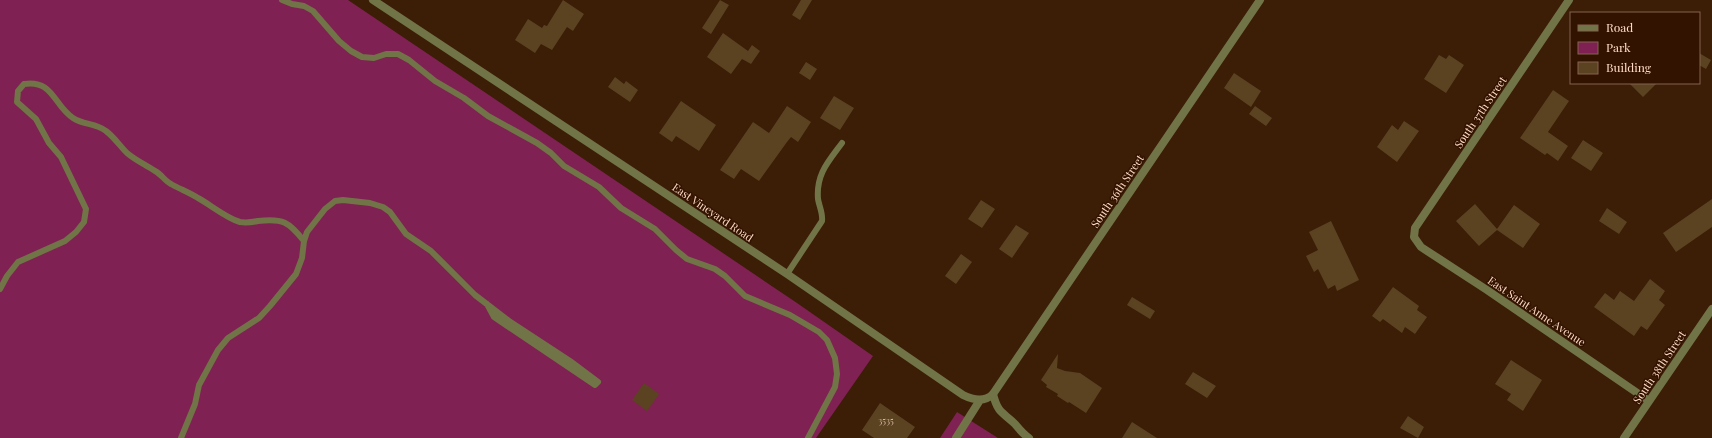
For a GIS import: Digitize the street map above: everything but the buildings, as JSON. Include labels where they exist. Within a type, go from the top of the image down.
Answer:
[{"type":"street","name":"East Vineyard Road","points":[[373,0],[787,274],[963,395],[975,400],[980,400]]},
{"type":"street","name":"South 36th Street","points":[[993,394],[1260,0]]},
{"type":"street","name":"South 37th Street","points":[[1414,237],[1415,228],[1569,0]]},
{"type":"street","name":"East Saint Anne Avenue","points":[[1414,237],[1421,247],[1487,290],[1649,401]]},
{"type":"street","name":"South 38th Street","points":[[1624,438],[1712,309]]},
{"type":"street","points":[[956,438],[980,400],[988,398],[993,394],[996,405],[1003,415],[1014,423],[1022,433],[1029,438]]},
{"type":"lane","points":[[282,0],[313,10],[339,41],[351,51],[362,57],[374,58],[386,54],[398,54],[409,60],[435,81],[464,98],[488,116],[551,153],[564,166],[599,187],[621,208],[655,229],[676,250],[687,258],[715,269],[725,276],[745,296],[790,314],[819,332],[827,340],[830,346],[835,358],[837,374],[835,386],[808,438]]},
{"type":"lane","points":[[0,289],[7,276],[18,262],[65,241],[76,232],[84,222],[86,209],[61,157],[49,143],[36,119],[17,102],[18,92],[24,84],[28,83],[44,87],[54,95],[63,110],[72,118],[98,126],[108,132],[127,153],[156,171],[171,184],[240,222],[250,223],[278,220],[288,223],[304,241]]},
{"type":"lane","points":[[787,274],[822,221],[818,197],[819,178],[823,169],[842,142]]},
{"type":"lane","points":[[181,438],[195,404],[199,384],[218,350],[228,338],[259,318],[296,274],[302,258],[304,241],[307,232],[325,209],[335,201],[343,200],[370,203],[384,207],[390,212],[406,234],[431,251],[448,266],[460,281],[487,304],[509,321],[570,360],[598,382],[594,385],[587,381],[494,317],[487,304]]},
{"type":"green space","points":[[0,0],[348,0],[797,303],[873,356],[816,438],[0,438]]},
{"type":"green space","points":[[957,412],[998,438],[940,438]]}]
